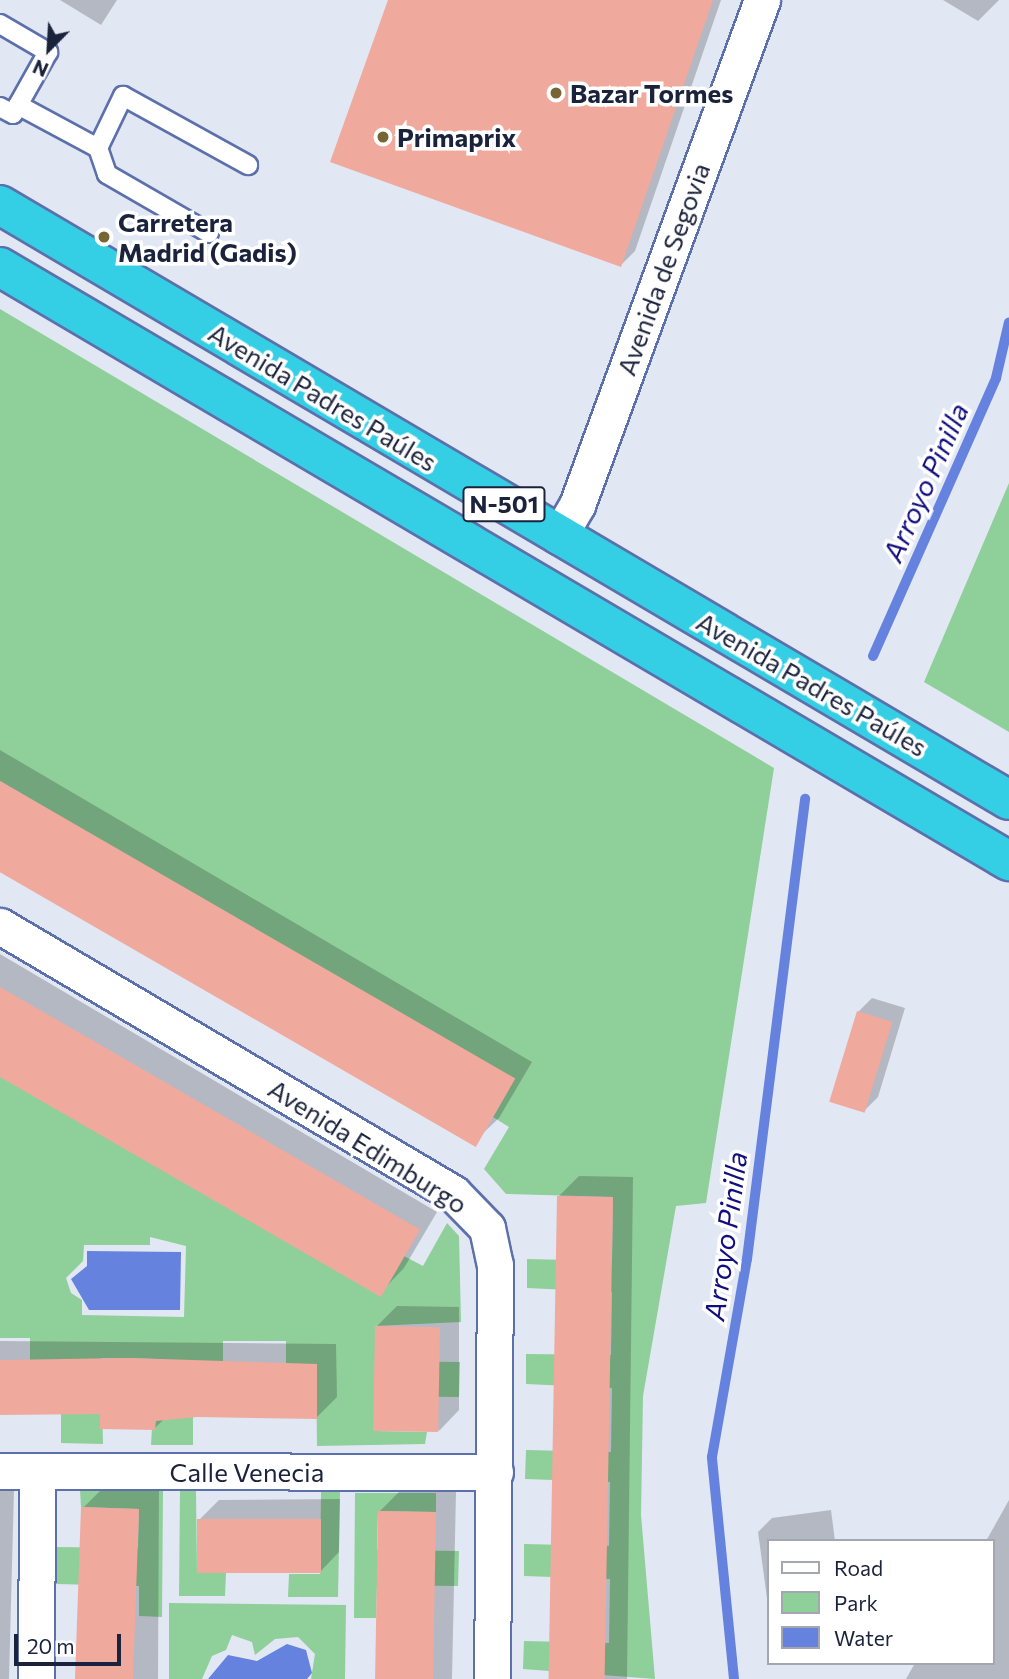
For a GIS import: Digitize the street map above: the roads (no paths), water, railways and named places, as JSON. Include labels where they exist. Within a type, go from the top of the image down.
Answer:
[{"type":"highway","name":"Avenida Padres Paúles","points":[[0,205],[1009,800]]},
{"type":"highway","name":"Avenida Padres Paúles","points":[[0,267],[1009,861]]},
{"type":"street","name":"Avenida de Segovia","points":[[559,536],[577,505],[762,0]]},
{"type":"street","name":"Avenida Edimburgo","points":[[0,926],[473,1209],[487,1228],[495,1265],[492,1679]]},
{"type":"street","name":"Calle Venecia","points":[[0,1471],[495,1472]]},
{"type":"street","points":[[36,1679],[37,1471]]},
{"type":"lane","points":[[0,24],[48,52],[13,114],[0,107]]},
{"type":"lane","points":[[98,148],[123,96],[247,165]]},
{"type":"lane","points":[[18,105],[98,148],[107,174],[209,233]]},
{"type":"water","points":[[87,1251],[181,1252],[180,1310],[89,1310],[71,1279],[87,1266]]},
{"type":"water","points":[[287,1644],[306,1650],[312,1673],[307,1679],[208,1679],[228,1655],[257,1661]]},
{"type":"waterway","name":"Arroyo Pinilla","points":[[873,656],[996,378],[1009,322]]},
{"type":"waterway","name":"Arroyo Pinilla","points":[[734,1679],[712,1457],[747,1259],[805,799]]},
{"type":"place","name":"Bazar Tormes","points":[[556,93]]},
{"type":"place","name":"Primaprix","points":[[383,137]]},
{"type":"place","name":"Carretera Madrid (Gadis)","points":[[104,237]]}]
